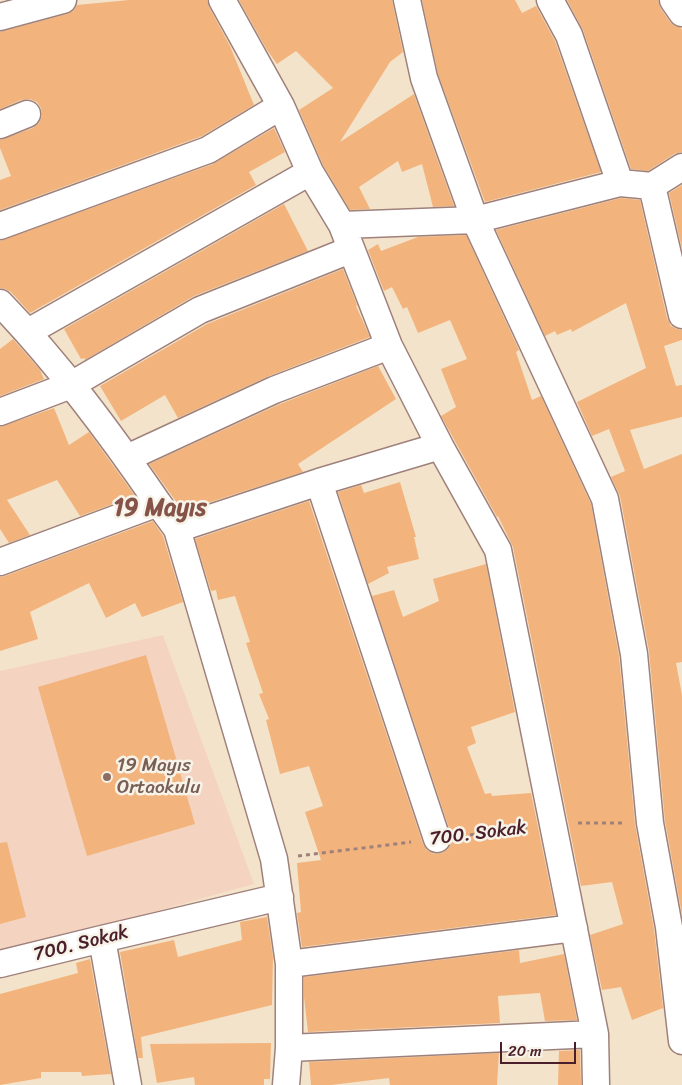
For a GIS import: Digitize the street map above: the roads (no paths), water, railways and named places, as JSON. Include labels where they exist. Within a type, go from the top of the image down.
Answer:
[{"type":"street","points":[[0,17],[63,0]]},
{"type":"street","points":[[222,0],[280,106],[310,172],[342,225],[350,250],[390,346],[440,446],[498,550],[595,1034],[596,1085]]},
{"type":"street","points":[[406,0],[424,78],[475,220],[605,499],[634,654],[650,823],[669,928],[682,1042]]},
{"type":"street","points":[[550,0],[569,35],[620,183]]},
{"type":"street","points":[[673,0],[682,13]]},
{"type":"street","points":[[0,226],[208,150],[280,106]]},
{"type":"street","points":[[0,125],[27,114]]},
{"type":"street","points":[[342,225],[475,220],[620,183],[652,186],[682,167]]},
{"type":"street","points":[[28,332],[310,172]]},
{"type":"street","points":[[652,186],[682,315]]},
{"type":"street","points":[[0,412],[71,385],[200,310],[350,250]]},
{"type":"street","points":[[0,303],[28,332],[71,385],[127,458],[177,529],[274,859],[289,964],[289,1048],[286,1085]]},
{"type":"street","points":[[127,458],[274,390],[390,346]]},
{"type":"street","points":[[177,529],[319,482],[440,446]]},
{"type":"street","points":[[319,482],[437,839]]},
{"type":"street","points":[[0,562],[158,503]]},
{"type":"street","name":"700. Sokak","points":[[0,964],[102,938],[280,897]]},
{"type":"street","points":[[289,964],[574,928]]},
{"type":"street","points":[[102,938],[128,1085]]},
{"type":"street","points":[[289,1048],[595,1034]]},
{"type":"place","name":"19 Mayıs Ortaokulu","points":[[107,777]]},
{"type":"district","name":"19 Mayıs","points":[[160,509]]}]
